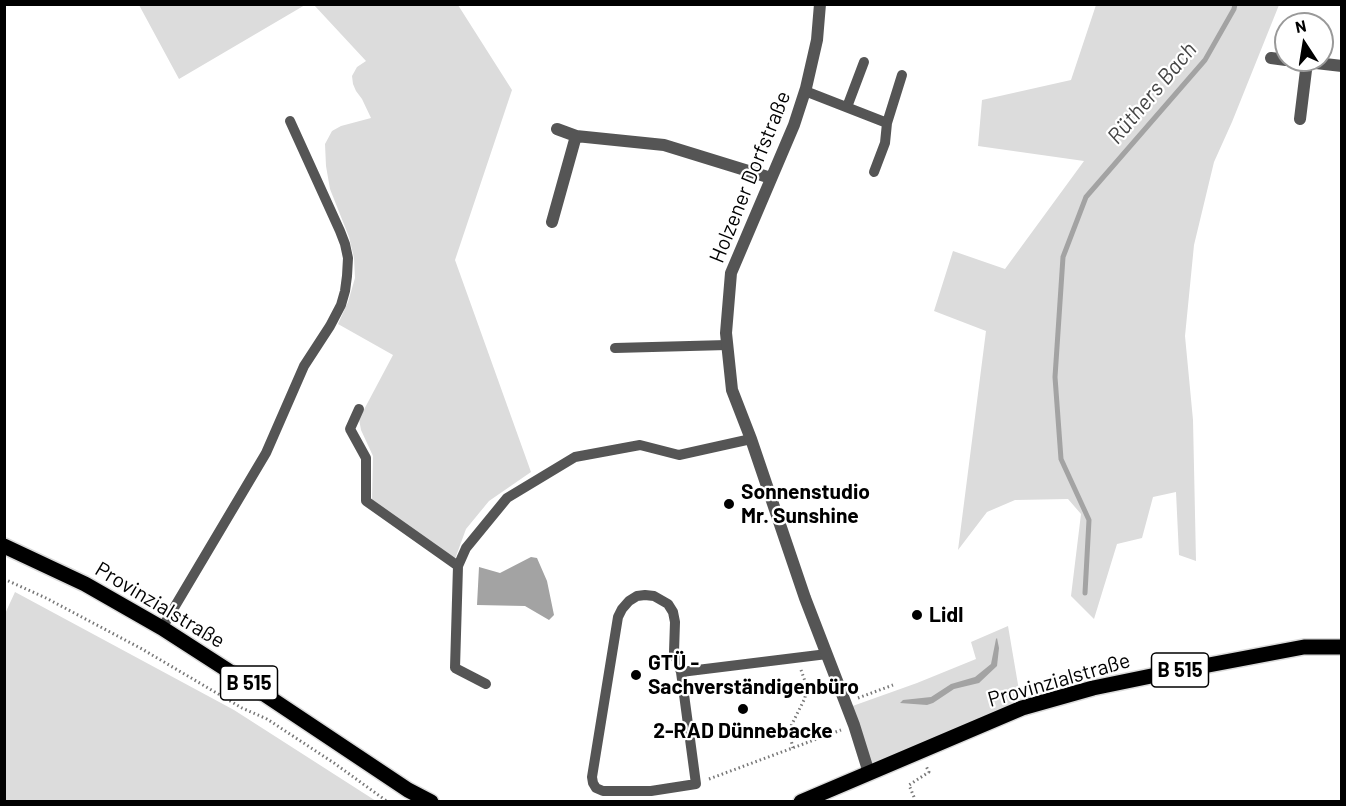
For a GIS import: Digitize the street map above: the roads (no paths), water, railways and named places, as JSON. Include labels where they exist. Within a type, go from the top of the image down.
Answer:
[{"type":"main road","name":"Provinzialstraße","points":[[4,546],[85,584],[162,628],[252,686],[411,796],[430,801]]},
{"type":"main road","name":"Provinzialstraße","points":[[801,801],[1022,708],[1083,691],[1161,674],[1304,647],[1341,647]]},
{"type":"street","name":"Holzener Dorfstraße","points":[[820,4],[817,40],[794,125],[731,273],[726,333],[732,390],[805,598],[854,725],[869,773]]},
{"type":"street","points":[[1300,119],[1306,72]]},
{"type":"street","points":[[557,129],[576,136],[664,145],[771,178]]},
{"type":"street","points":[[552,222],[576,136]]},
{"type":"lane","points":[[847,107],[864,62]]},
{"type":"lane","points":[[874,172],[885,143],[887,123],[902,75]]},
{"type":"lane","points":[[805,91],[887,123]]},
{"type":"lane","points":[[162,628],[266,453],[304,366],[330,326],[341,305],[345,291],[348,258],[345,244],[290,121]]},
{"type":"lane","points":[[615,348],[727,345]]},
{"type":"lane","points":[[359,409],[350,429],[366,458],[366,501],[458,566]]},
{"type":"lane","points":[[486,684],[455,668],[458,566],[466,548],[507,498],[574,457],[640,445],[679,455],[751,439]]},
{"type":"lane","points":[[645,595],[654,596],[668,604],[675,622],[674,652],[681,672],[696,784],[651,791],[603,791],[596,788],[592,777],[618,617],[629,601],[637,596],[645,595]]},
{"type":"lane","points":[[681,672],[827,654]]},
{"type":"waterway","name":"Rüthers Bach","points":[[1085,593],[1089,520],[1061,459],[1055,377],[1063,257],[1086,197],[1205,60],[1235,4]]},
{"type":"place","name":"Sonnenstudio Mr. Sunshine","points":[[729,504]]},
{"type":"place","name":"Lidl","points":[[917,615]]},
{"type":"place","name":"GTÜ - Sachverständigenbüro","points":[[636,675]]},
{"type":"place","name":"2-RAD Dünnebacke","points":[[743,709]]}]
